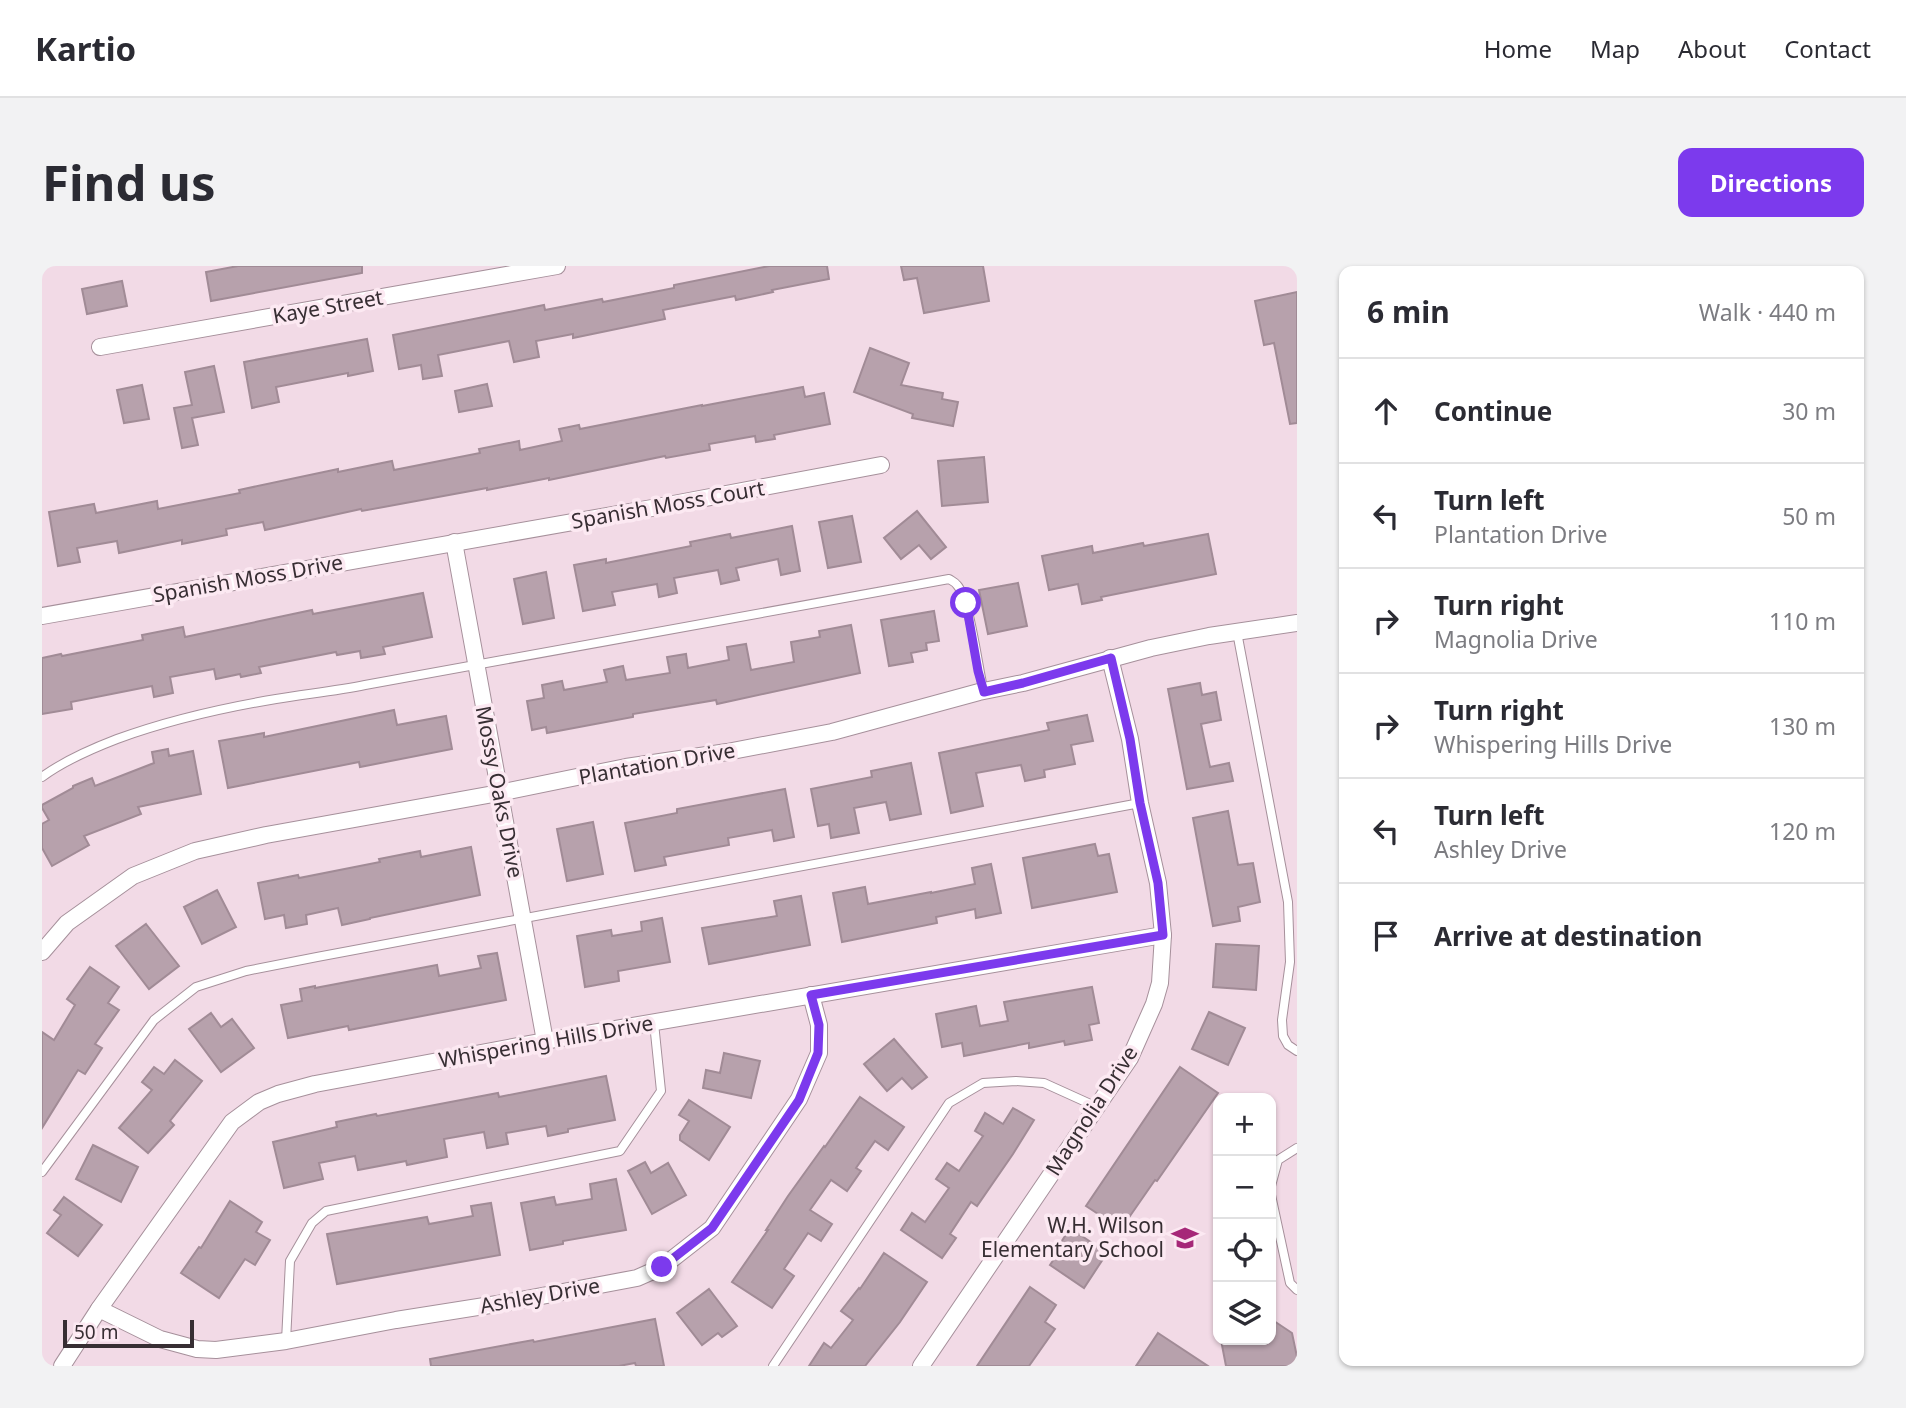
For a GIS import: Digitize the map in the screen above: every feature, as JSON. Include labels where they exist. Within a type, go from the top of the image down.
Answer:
[{"type":"street","name":"Kaye Street","points":[[100,347],[557,266]]},
{"type":"street","name":"Spanish Moss Court","points":[[454,542],[652,509],[881,465]]},
{"type":"street","name":"Spanish Moss Drive","points":[[42,616],[454,542]]},
{"type":"street","name":"Mossy Oaks Drive","points":[[454,542],[545,1041]]},
{"type":"street","name":"Plantation Drive","points":[[42,952],[67,923],[133,876],[195,851],[266,835],[626,767],[727,752],[832,732],[1152,648],[1297,623]]},
{"type":"street","name":"Magnolia Drive","points":[[921,1366],[1130,1058],[1154,1004],[1160,983],[1163,935],[1158,883],[1111,658]]},
{"type":"street","name":"Whispering Hills Drive","points":[[62,1366],[99,1309],[232,1122],[258,1102],[278,1094],[315,1084],[545,1041],[1163,935]]},
{"type":"street","name":"Ashley Drive","points":[[99,1309],[160,1339],[197,1349],[216,1350],[286,1341],[593,1287],[637,1278],[662,1267],[712,1228],[799,1100],[818,1053],[819,1025],[811,995]]},
{"type":"lane","points":[[42,777],[57,766],[103,744],[195,715],[948,579],[958,585],[966,603],[984,692]]},
{"type":"lane","points":[[1237,632],[1289,902],[1290,961],[1282,1020],[1283,1035],[1288,1045],[1297,1051]]},
{"type":"lane","points":[[42,1172],[154,1020],[196,987],[246,971],[1140,803]]},
{"type":"lane","points":[[286,1341],[290,1261],[312,1223],[326,1211],[620,1151],[661,1091],[654,1023]]},
{"type":"lane","points":[[773,1366],[949,1103],[983,1083],[1016,1082],[1044,1083],[1097,1107]]},
{"type":"lane","points":[[1276,1167],[1278,1160],[1297,1148]]},
{"type":"lane","points":[[1276,1218],[1290,1283],[1297,1290]]},
{"type":"building","points":[[238,266],[362,266],[362,273],[211,301],[206,272]]},
{"type":"building","points":[[769,266],[827,266],[829,279],[736,300],[735,296],[663,310],[665,319],[573,338],[573,334],[536,341],[539,357],[514,362],[509,341],[438,355],[442,376],[423,379],[421,365],[399,369],[393,335],[544,305],[545,310],[602,299],[603,302]]},
{"type":"building","points":[[901,266],[983,266],[989,301],[924,313],[917,278],[904,280]]},
{"type":"building","points":[[122,281],[127,306],[87,314],[82,289]]},
{"type":"building","points":[[1297,292],[1297,423],[1290,424],[1274,343],[1264,345],[1255,301]]},
{"type":"building","points":[[367,339],[373,371],[276,387],[279,402],[252,408],[244,362]]},
{"type":"building","points":[[870,348],[909,363],[901,385],[943,393],[942,399],[958,402],[953,426],[912,418],[913,414],[854,392]]},
{"type":"building","points":[[214,366],[224,412],[192,418],[198,445],[182,448],[174,408],[192,405],[185,372]]},
{"type":"building","points":[[487,384],[492,406],[459,412],[455,391]]},
{"type":"building","points":[[142,385],[149,419],[124,423],[117,390]]},
{"type":"building","points":[[803,387],[805,397],[824,393],[830,424],[774,435],[775,439],[756,442],[755,436],[709,444],[710,450],[666,458],[665,456],[549,480],[487,488],[362,511],[361,509],[265,530],[263,522],[226,529],[227,535],[182,544],[182,540],[119,553],[117,541],[77,548],[80,562],[58,566],[49,512],[94,504],[96,513],[157,501],[158,509],[240,493],[239,490],[338,469],[338,472],[392,461],[394,470],[480,453],[479,449],[519,441],[520,450],[562,441],[559,429],[579,425],[580,429]]},
{"type":"building","points":[[984,457],[988,502],[942,506],[938,461]]},
{"type":"building","points":[[917,511],[946,547],[931,559],[919,545],[901,559],[884,538]]},
{"type":"building","points":[[852,516],[861,562],[828,568],[819,522]]},
{"type":"building","points":[[792,526],[800,571],[781,575],[778,559],[736,568],[739,580],[721,584],[718,570],[674,578],[677,593],[659,597],[657,584],[612,592],[615,605],[583,611],[574,565],[606,559],[606,563],[691,546],[690,542],[730,534],[731,538]]},
{"type":"building","points":[[1208,534],[1216,574],[1101,597],[1102,600],[1082,604],[1078,584],[1049,590],[1042,556],[1092,546],[1093,553]]},
{"type":"building","points":[[546,572],[554,618],[523,624],[514,579]]},
{"type":"building","points":[[1018,583],[1027,626],[988,634],[979,590]]},
{"type":"building","points":[[423,593],[432,637],[383,647],[385,654],[361,658],[360,651],[337,655],[336,652],[259,667],[261,673],[241,677],[240,674],[216,679],[214,669],[170,677],[173,693],[154,697],[152,686],[71,702],[72,709],[42,714],[42,658],[143,640],[142,635],[183,627],[185,637],[312,610],[313,614]]},
{"type":"building","points":[[934,611],[939,641],[926,643],[927,650],[911,653],[913,662],[889,666],[881,620]]},
{"type":"building","points":[[851,625],[860,673],[717,704],[716,700],[633,714],[633,717],[547,733],[546,727],[532,730],[527,701],[544,698],[542,685],[562,681],[564,690],[607,682],[604,670],[623,666],[626,680],[670,673],[667,657],[686,654],[688,668],[729,660],[727,647],[746,644],[751,670],[794,662],[791,642],[820,637],[819,631]]},
{"type":"building","points":[[1200,683],[1202,695],[1216,692],[1221,720],[1201,724],[1210,767],[1229,763],[1233,781],[1187,789],[1168,689]]},
{"type":"building","points":[[394,710],[397,725],[446,716],[452,749],[360,767],[359,762],[228,788],[219,741],[264,733],[264,737]]},
{"type":"building","points":[[1087,715],[1093,741],[1071,745],[1075,764],[1044,770],[1045,777],[1025,781],[1021,765],[976,773],[983,806],[951,813],[939,753],[1049,730],[1047,723]]},
{"type":"building","points":[[168,749],[169,756],[193,751],[201,794],[138,807],[141,814],[84,836],[89,845],[52,866],[42,848],[42,824],[49,820],[42,805],[92,778],[95,786],[154,763],[152,752]]},
{"type":"building","points":[[911,763],[921,814],[890,820],[886,802],[854,808],[859,833],[831,838],[829,824],[818,826],[811,789],[872,777],[871,771]]},
{"type":"building","points":[[785,789],[794,837],[774,841],[772,830],[728,838],[729,845],[664,857],[666,865],[635,871],[625,823],[677,813],[677,809]]},
{"type":"building","points":[[1228,811],[1238,865],[1253,863],[1260,902],[1238,907],[1240,921],[1213,926],[1193,818]]},
{"type":"building","points":[[593,822],[603,874],[567,881],[557,829]]},
{"type":"building","points":[[1095,844],[1098,856],[1109,854],[1117,892],[1032,908],[1023,858]]},
{"type":"building","points":[[471,847],[480,895],[342,925],[338,908],[306,915],[307,924],[286,928],[284,915],[265,919],[258,883],[380,862],[379,859],[420,851],[421,857]]},
{"type":"building","points":[[991,864],[1001,913],[976,918],[975,909],[936,917],[937,923],[842,942],[833,893],[865,887],[868,904],[931,893],[975,884],[972,868]]},
{"type":"building","points":[[217,890],[236,927],[202,944],[184,907]]},
{"type":"building","points":[[801,896],[810,945],[709,964],[702,928],[777,916],[774,901]]},
{"type":"building","points":[[662,918],[670,962],[618,971],[619,981],[585,987],[577,936],[611,930],[612,936],[642,931],[641,922]]},
{"type":"building","points":[[146,924],[179,966],[149,989],[116,946]]},
{"type":"building","points":[[1216,944],[1259,946],[1256,990],[1213,987]]},
{"type":"building","points":[[497,953],[506,1000],[349,1030],[348,1026],[288,1038],[281,1005],[302,1001],[300,989],[437,965],[439,976],[481,968],[478,956]]},
{"type":"building","points":[[90,967],[119,987],[108,1003],[119,1010],[95,1044],[102,1048],[85,1074],[78,1070],[42,1128],[42,1032],[54,1040],[75,1005],[67,999]]},
{"type":"building","points":[[1092,987],[1099,1023],[1089,1025],[1092,1040],[1065,1045],[1064,1041],[1029,1048],[1029,1043],[964,1056],[962,1043],[942,1047],[936,1014],[976,1006],[980,1026],[1008,1021],[1004,1002]]},
{"type":"building","points":[[1209,1012],[1245,1028],[1228,1065],[1192,1049]]},
{"type":"building","points":[[211,1013],[221,1027],[232,1019],[254,1048],[221,1072],[189,1029]]},
{"type":"building","points":[[894,1039],[927,1077],[912,1089],[902,1078],[887,1091],[864,1064]]},
{"type":"building","points":[[724,1053],[760,1061],[751,1098],[703,1088],[706,1070],[720,1073]]},
{"type":"building","points":[[175,1060],[202,1081],[170,1121],[174,1125],[148,1153],[119,1128],[152,1090],[142,1082],[154,1067],[164,1074]]},
{"type":"building","points":[[1180,1067],[1218,1093],[1213,1093],[1213,1100],[1121,1229],[1086,1206]]},
{"type":"building","points":[[606,1076],[615,1120],[568,1129],[568,1132],[548,1136],[546,1126],[506,1133],[508,1144],[487,1148],[484,1132],[444,1139],[447,1157],[407,1165],[406,1161],[358,1170],[355,1156],[319,1163],[323,1179],[284,1188],[273,1142],[337,1127],[336,1122],[376,1114],[377,1116],[498,1093],[499,1097]]},
{"type":"building","points":[[860,1097],[904,1127],[888,1150],[875,1141],[856,1168],[861,1171],[847,1191],[831,1180],[810,1210],[832,1224],[821,1241],[808,1233],[784,1269],[794,1276],[772,1308],[732,1282],[788,1196]]},
{"type":"building","points":[[689,1100],[730,1127],[709,1160],[680,1140],[680,1135],[689,1121],[679,1115]]},
{"type":"building","points":[[1013,1108],[1034,1120],[977,1206],[971,1202],[950,1234],[956,1238],[942,1258],[901,1230],[912,1213],[925,1222],[949,1188],[936,1179],[947,1163],[959,1171],[983,1136],[975,1131],[985,1113],[1003,1124]]},
{"type":"building","points":[[93,1145],[138,1167],[121,1202],[76,1179]]},
{"type":"building","points":[[645,1162],[651,1173],[668,1163],[686,1195],[652,1214],[628,1171]]},
{"type":"building","points":[[616,1179],[626,1230],[530,1250],[521,1203],[554,1197],[556,1205],[592,1199],[590,1184]]},
{"type":"building","points":[[64,1197],[102,1225],[78,1256],[47,1233],[61,1215],[54,1210]]},
{"type":"building","points":[[230,1201],[262,1222],[256,1232],[270,1240],[255,1265],[245,1259],[219,1298],[181,1273],[199,1247],[201,1248]]},
{"type":"building","points":[[491,1203],[500,1255],[337,1284],[327,1234],[427,1217],[429,1224],[473,1216],[471,1206]]},
{"type":"building","points":[[1070,1228],[1107,1253],[1084,1288],[1050,1265],[1063,1246],[1060,1244]]},
{"type":"building","points":[[884,1253],[927,1282],[865,1366],[809,1366],[824,1343],[831,1348],[853,1320],[841,1311],[860,1289]]},
{"type":"building","points":[[1030,1287],[1056,1305],[1045,1322],[1055,1329],[1029,1366],[977,1366]]},
{"type":"building","points":[[709,1289],[737,1326],[722,1337],[718,1333],[702,1345],[677,1313]]},
{"type":"building","points":[[655,1319],[664,1366],[636,1366],[635,1363],[619,1366],[431,1366],[430,1359]]},
{"type":"building","points":[[1276,1322],[1292,1333],[1297,1366],[1226,1366],[1222,1345],[1276,1345]]},
{"type":"building","points":[[1158,1333],[1208,1366],[1136,1366]]},
{"type":"place","name":"W.H. Wilson Elementary School","points":[[1185,1238]]},
{"type":"route","points":[[662,1267],[712,1228],[799,1100],[818,1053],[819,1025],[811,995],[1163,935],[1158,883],[1111,658],[984,692],[966,603]]}]
